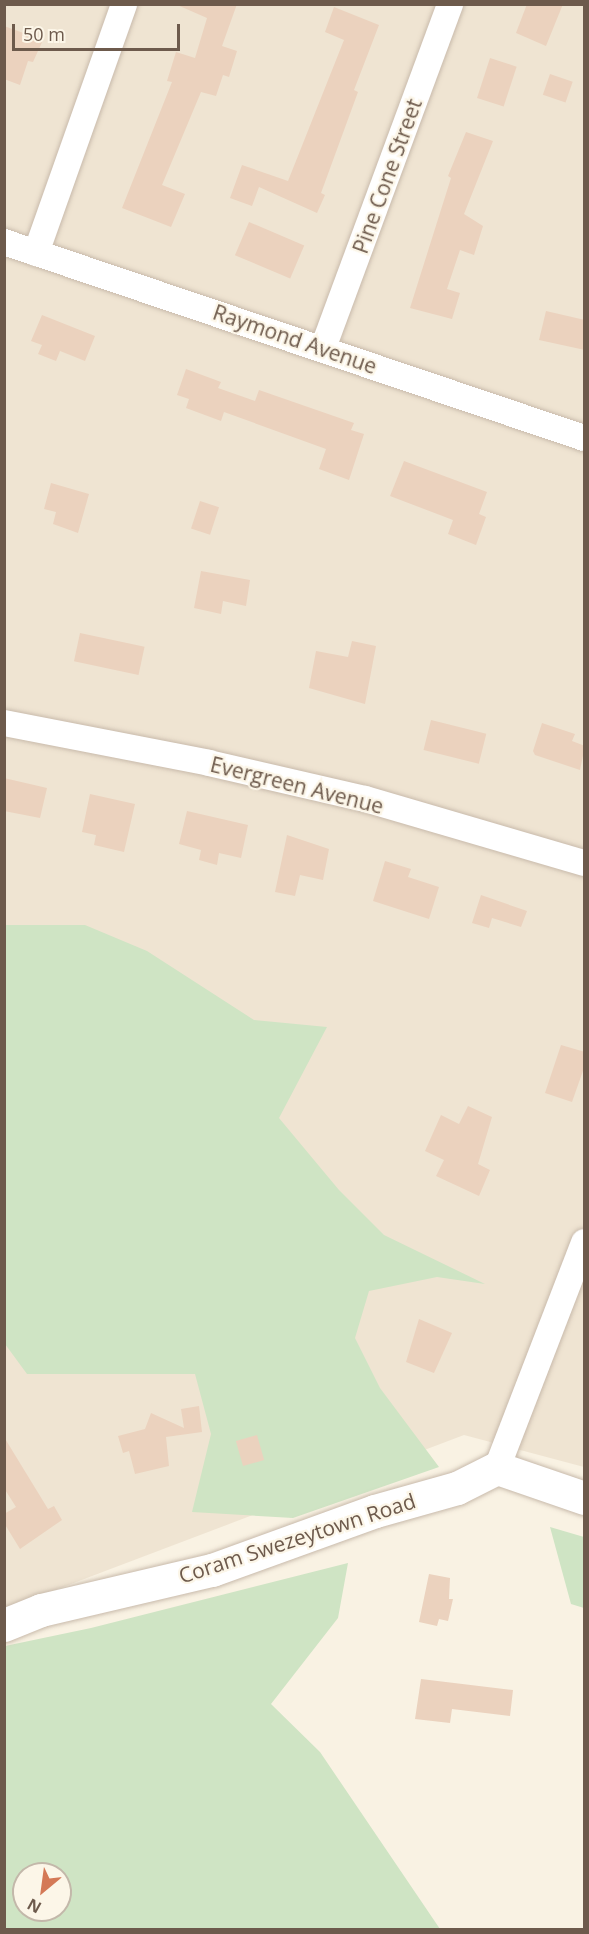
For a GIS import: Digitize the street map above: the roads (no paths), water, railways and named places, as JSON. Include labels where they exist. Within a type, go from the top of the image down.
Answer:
[{"type":"street","points":[[36,252],[124,4]]},
{"type":"street","name":"Pine Cone Street","points":[[324,348],[450,4]]},
{"type":"street","name":"Raymond Avenue","points":[[4,242],[324,348],[585,438]]},
{"type":"street","name":"Evergreen Avenue","points":[[4,723],[210,763],[365,799],[585,863]]},
{"type":"street","points":[[585,1242],[497,1468],[585,1498]]},
{"type":"street","name":"Coram Swezeytown Road","points":[[4,1625],[41,1610],[212,1570],[375,1510],[457,1488],[497,1468]]}]
